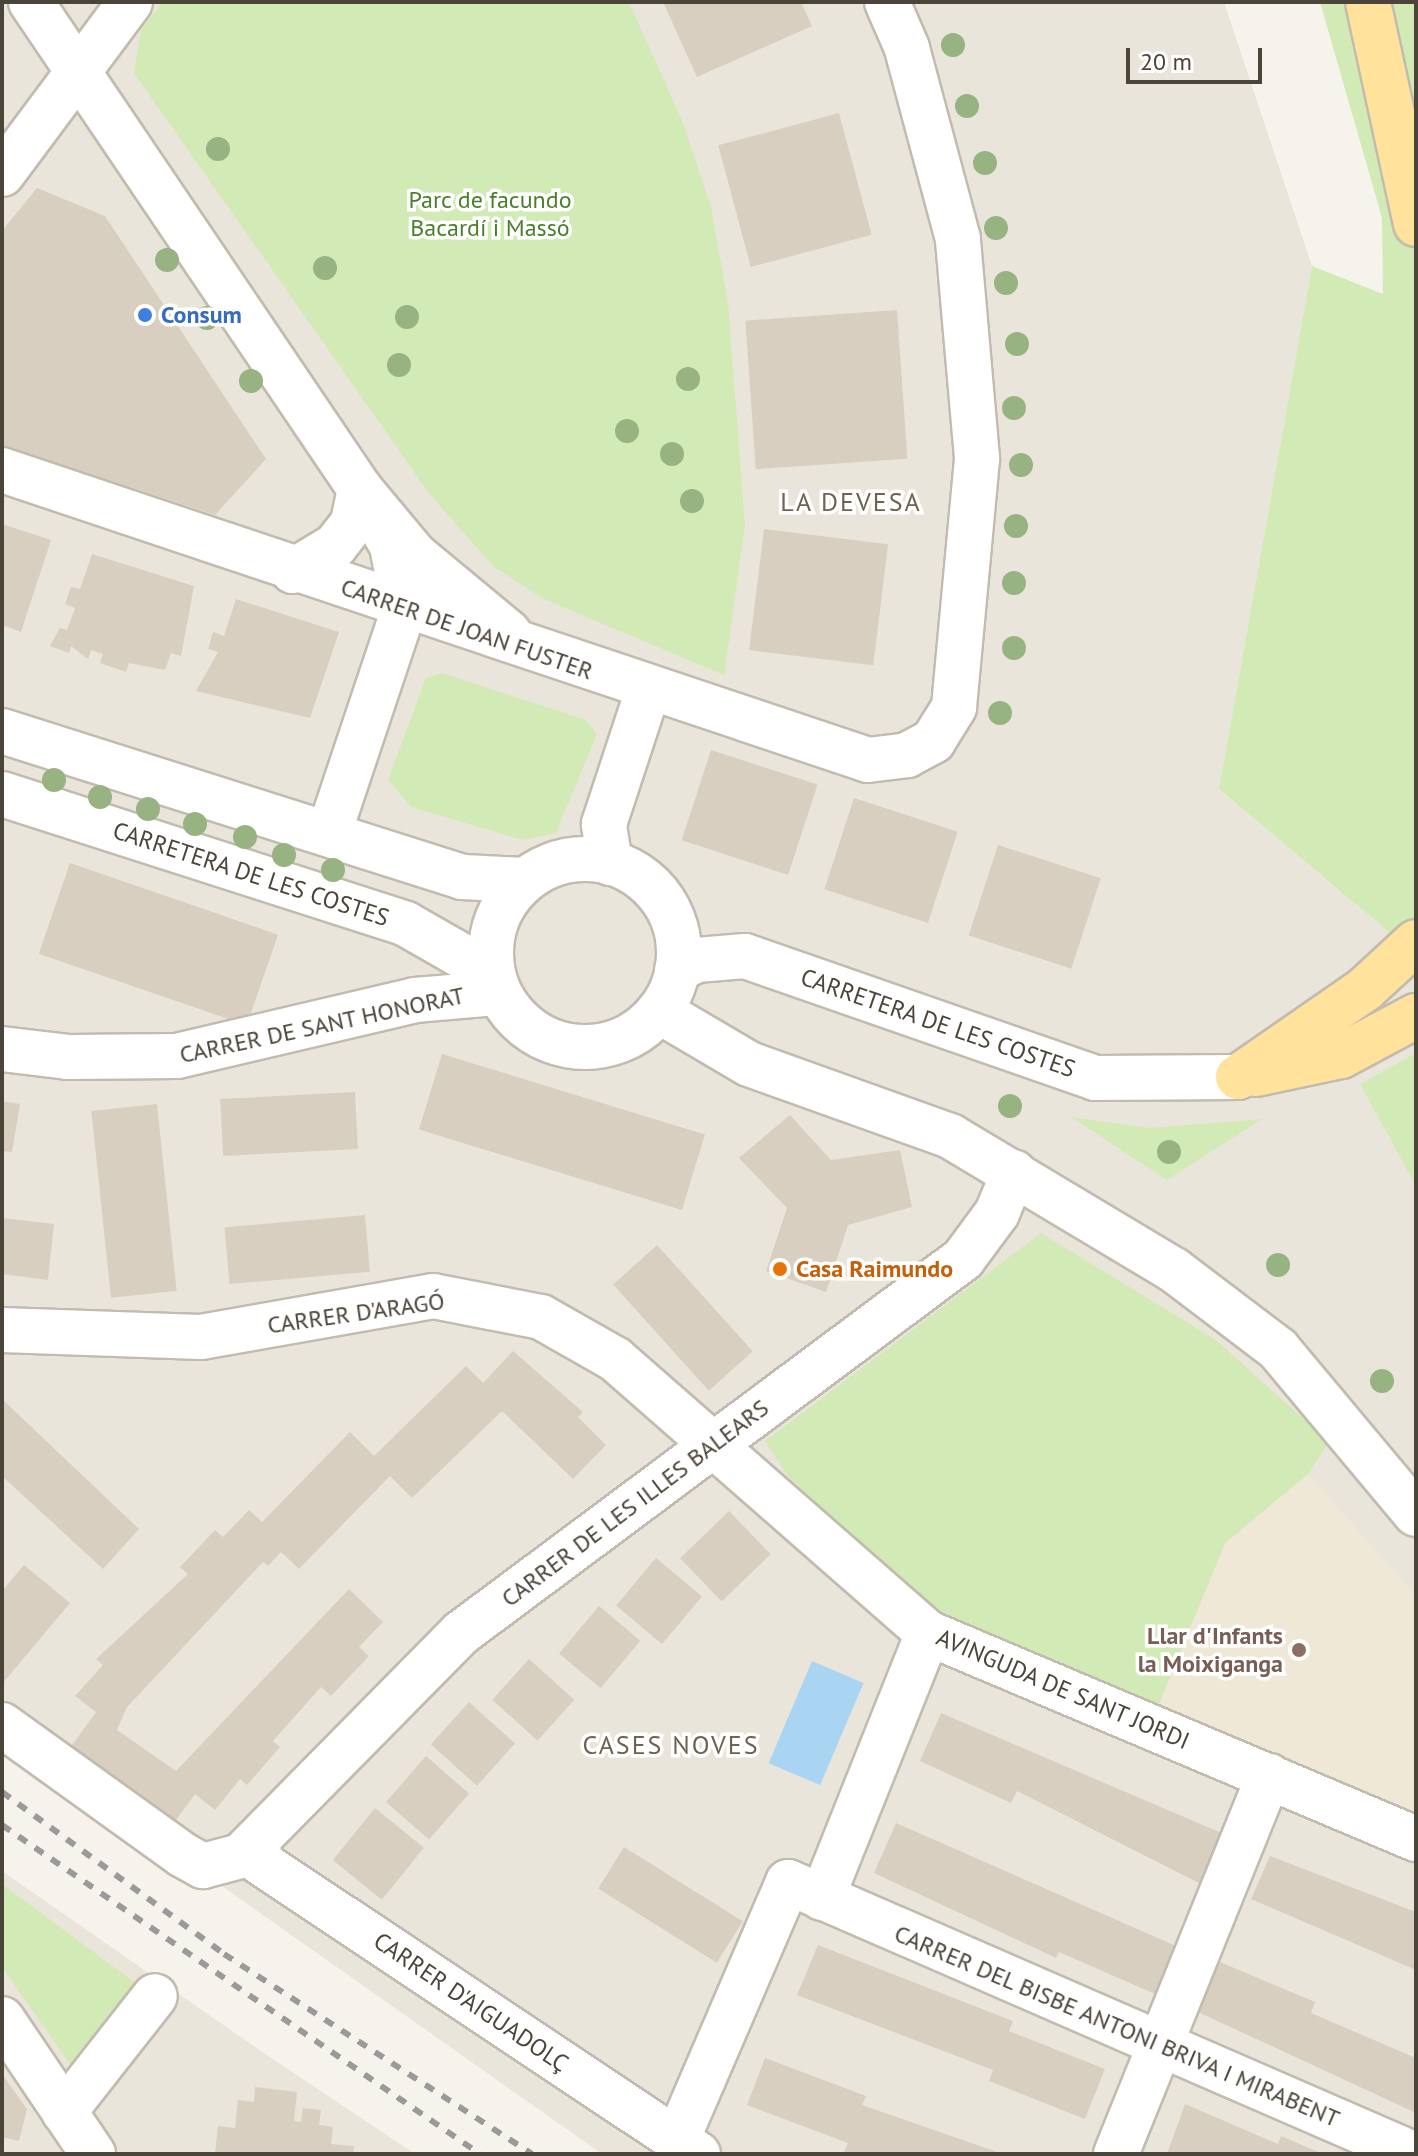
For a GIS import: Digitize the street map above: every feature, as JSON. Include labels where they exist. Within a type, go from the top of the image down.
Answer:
[{"type":"main road","points":[[1368,2],[1416,224]]},
{"type":"main road","points":[[1387,2],[1416,83]]},
{"type":"main road","points":[[1238,1077],[1365,989],[1416,942]]},
{"type":"main road","points":[[1238,1077],[1341,1056],[1416,1016]]},
{"type":"street","points":[[31,2],[76,74],[360,489],[392,546],[404,609],[329,833]]},
{"type":"street","points":[[2,174],[130,2]]},
{"type":"street","name":"CARRER DE JOAN FUSTER","points":[[2,470],[404,609],[868,760],[907,755],[933,741],[954,707],[962,672],[977,458],[958,239],[907,48],[887,2]]},
{"type":"street","points":[[293,571],[335,546],[353,523],[360,489]]},
{"type":"street","points":[[360,489],[415,555],[539,654]]},
{"type":"street","points":[[610,863],[604,824],[648,690]]},
{"type":"street","points":[[2,731],[329,833],[421,865],[500,884],[525,880],[565,862],[610,863],[651,887],[666,906],[677,970],[659,1011],[618,1041]]},
{"type":"street","name":"CARRETERA DE LES COSTES","points":[[2,794],[406,924],[496,983]]},
{"type":"street","points":[[421,865],[461,889],[495,925]]},
{"type":"street","points":[[525,880],[495,925],[496,983],[515,1017],[563,1045],[618,1041],[749,1064],[930,1126],[1022,1177],[1174,1270],[1278,1349],[1416,1514]]},
{"type":"street","name":"CARRETERA DE LES COSTES","points":[[666,906],[781,968]]},
{"type":"street","name":"CARRETERA DE LES COSTES","points":[[677,970],[719,955],[781,968],[1095,1078],[1238,1077]]},
{"type":"street","name":"CARRER DE SANT HONORAT","points":[[2,1049],[68,1057],[177,1056],[496,983]]},
{"type":"street","points":[[659,1011],[749,1064]]},
{"type":"street","name":"CARRER DE LES ILLES BALEARS","points":[[2,1725],[203,1866],[223,1865],[257,1843],[461,1633],[963,1259],[1022,1177]]},
{"type":"street","name":"CARRER D'ARAGÓ","points":[[2,1330],[201,1337],[433,1296],[478,1301],[585,1337],[714,1443]]},
{"type":"street","name":"AVINGUDA DE SANT JORDI","points":[[714,1443],[928,1633],[1416,1839]]},
{"type":"street","points":[[822,1898],[928,1633]]},
{"type":"street","points":[[1116,2154],[1156,2045],[1269,1776]]},
{"type":"street","name":"CARRER D'AIGUADOLÇ","points":[[257,1843],[261,1863],[688,2147]]},
{"type":"street","name":"CARRER DEL BISBE ANTONI BRIVA I MIRABENT","points":[[688,2147],[788,1882],[1156,2045],[1413,2154]]},
{"type":"street","points":[[2,2019],[77,2137],[155,1996]]},
{"type":"shaded area","points":[[2,2],[1224,2],[1312,266],[1219,789],[1416,955],[1416,2154],[602,2154],[2,1731]]},
{"type":"shaded area","name":"Llar d'Infants la Moixiganga","points":[[1308,1474],[1416,1596],[1416,1812],[1159,1704],[1225,1543]]},
{"type":"shaded area","points":[[2,1871],[258,2049],[415,2154],[2,2154]]},
{"type":"green space","name":"Parc de facundo Bacardí i Massó","points":[[163,2],[629,2],[683,123],[711,207],[728,303],[745,526],[724,675],[544,599],[494,567],[431,496],[134,73],[141,30]]},
{"type":"green space","points":[[1320,2],[1416,2],[1416,955],[1219,789],[1312,266],[1383,294],[1382,218]]},
{"type":"green space","points":[[442,673],[586,720],[597,734],[556,833],[523,840],[411,807],[388,780],[426,678]]},
{"type":"green space","points":[[1416,1053],[1416,1186],[1360,1084]]},
{"type":"green space","points":[[1071,1117],[1150,1128],[1262,1119],[1167,1180]]},
{"type":"green space","points":[[1041,1233],[1216,1340],[1329,1442],[1308,1474],[1225,1543],[1159,1704],[933,1614],[788,1476],[765,1441]]},
{"type":"green space","points":[[2,1884],[138,1985],[77,2074],[2,1967]]},
{"type":"water","points":[[812,1661],[864,1683],[820,1785],[769,1763]]},
{"type":"building","points":[[663,2],[801,2],[812,26],[697,77]]},
{"type":"building","points":[[839,113],[872,235],[751,267],[718,145]]},
{"type":"building","points":[[37,188],[105,216],[266,459],[215,515],[2,445],[2,231]]},
{"type":"building","points":[[897,310],[907,459],[756,469],[745,321]]},
{"type":"building","points":[[2,524],[51,540],[21,632],[2,625]]},
{"type":"building","points":[[764,529],[888,544],[873,665],[749,650]]},
{"type":"building","points":[[92,554],[194,586],[181,656],[171,653],[165,670],[129,663],[126,672],[100,663],[103,654],[91,650],[88,659],[71,646],[69,653],[50,646],[60,628],[67,630],[75,608],[65,604],[71,587],[80,589]]},
{"type":"building","points":[[236,599],[339,632],[310,718],[196,691],[218,652],[208,649],[213,632],[224,636]]},
{"type":"building","points":[[711,750],[818,785],[788,875],[682,840]]},
{"type":"building","points":[[854,798],[958,832],[928,923],[824,889]]},
{"type":"building","points":[[998,845],[1101,878],[1071,969],[969,935]]},
{"type":"building","points":[[70,863],[278,935],[247,1025],[39,954]]},
{"type":"building","points":[[442,1054],[705,1134],[682,1210],[419,1130]]},
{"type":"building","points":[[355,1092],[358,1149],[223,1156],[220,1099]]},
{"type":"building","points":[[2,1101],[20,1104],[12,1152],[2,1151]]},
{"type":"building","points":[[157,1104],[177,1291],[111,1298],[91,1111]]},
{"type":"building","points":[[790,1115],[831,1160],[900,1150],[912,1207],[848,1225],[826,1292],[766,1271],[787,1208],[739,1158]]},
{"type":"building","points":[[365,1215],[370,1272],[230,1284],[225,1227]]},
{"type":"building","points":[[2,1218],[54,1224],[48,1280],[2,1274]]},
{"type":"building","points":[[657,1245],[753,1351],[709,1391],[613,1284]]},
{"type":"building","points":[[513,1351],[583,1412],[578,1417],[606,1445],[573,1479],[502,1411],[412,1498],[390,1476],[299,1569],[281,1552],[268,1566],[263,1562],[127,1707],[117,1730],[176,1771],[349,1589],[383,1622],[359,1647],[369,1656],[331,1696],[321,1687],[273,1741],[280,1747],[247,1785],[240,1779],[215,1810],[195,1794],[171,1827],[67,1752],[96,1712],[75,1696],[103,1665],[96,1659],[188,1574],[180,1567],[215,1530],[223,1537],[249,1510],[262,1522],[350,1432],[374,1456],[466,1366],[483,1383]]},
{"type":"building","points":[[2,1399],[139,1529],[103,1569],[2,1476]]},
{"type":"building","points":[[729,1511],[771,1554],[722,1601],[680,1558]]},
{"type":"building","points":[[656,1558],[702,1597],[662,1644],[616,1605]]},
{"type":"building","points":[[24,1565],[70,1603],[2,1684],[2,1591]]},
{"type":"building","points":[[599,1606],[640,1641],[601,1688],[559,1653]]},
{"type":"building","points":[[529,1659],[574,1700],[538,1741],[492,1700]]},
{"type":"building","points":[[469,1702],[515,1743],[477,1786],[431,1744]]},
{"type":"building","points":[[941,1713],[1224,1834],[1201,1884],[1017,1791],[1011,1803],[920,1761]]},
{"type":"building","points":[[426,1756],[469,1793],[429,1839],[386,1802]]},
{"type":"building","points":[[375,1808],[424,1848],[382,1900],[333,1860]]},
{"type":"building","points":[[896,1823],[1176,1946],[1155,1994],[1059,1952],[1056,1958],[874,1873]]},
{"type":"building","points":[[624,1847],[743,1921],[717,1963],[598,1889]]},
{"type":"building","points":[[1270,1856],[1416,1912],[1416,1970],[1251,1899]]},
{"type":"building","points":[[818,1945],[1013,2021],[1009,2031],[1105,2069],[1085,2119],[989,2081],[993,2070],[797,1995]]},
{"type":"building","points":[[1220,1962],[1315,2002],[1311,2013],[1416,2058],[1416,2113],[1198,2012]]},
{"type":"building","points":[[765,2058],[866,2096],[862,2105],[1003,2154],[844,2152],[848,2143],[747,2105]]},
{"type":"building","points":[[2,2074],[27,2109],[19,2141],[2,2137]]},
{"type":"building","points":[[255,2087],[297,2092],[294,2121],[301,2122],[303,2108],[321,2110],[319,2125],[333,2127],[331,2144],[354,2146],[353,2154],[215,2154],[218,2126],[235,2128],[238,2100],[254,2102]]},
{"type":"building","points":[[1185,2104],[1278,2144],[1281,2136],[1323,2154],[1167,2154]]},
{"type":"railway","points":[[2,1792],[224,1954],[532,2154]]},
{"type":"railway","points":[[2,1825],[480,2154]]},
{"type":"place","name":"Consum","points":[[145,315]]},
{"type":"place","name":"Casa Raimundo","points":[[780,1269]]},
{"type":"place","name":"Llar d'Infants la Moixiganga","points":[[1299,1650]]},
{"type":"district","name":"LA DEVESA","points":[[851,502]]},
{"type":"district","name":"CASES NOVES","points":[[671,1745]]}]
